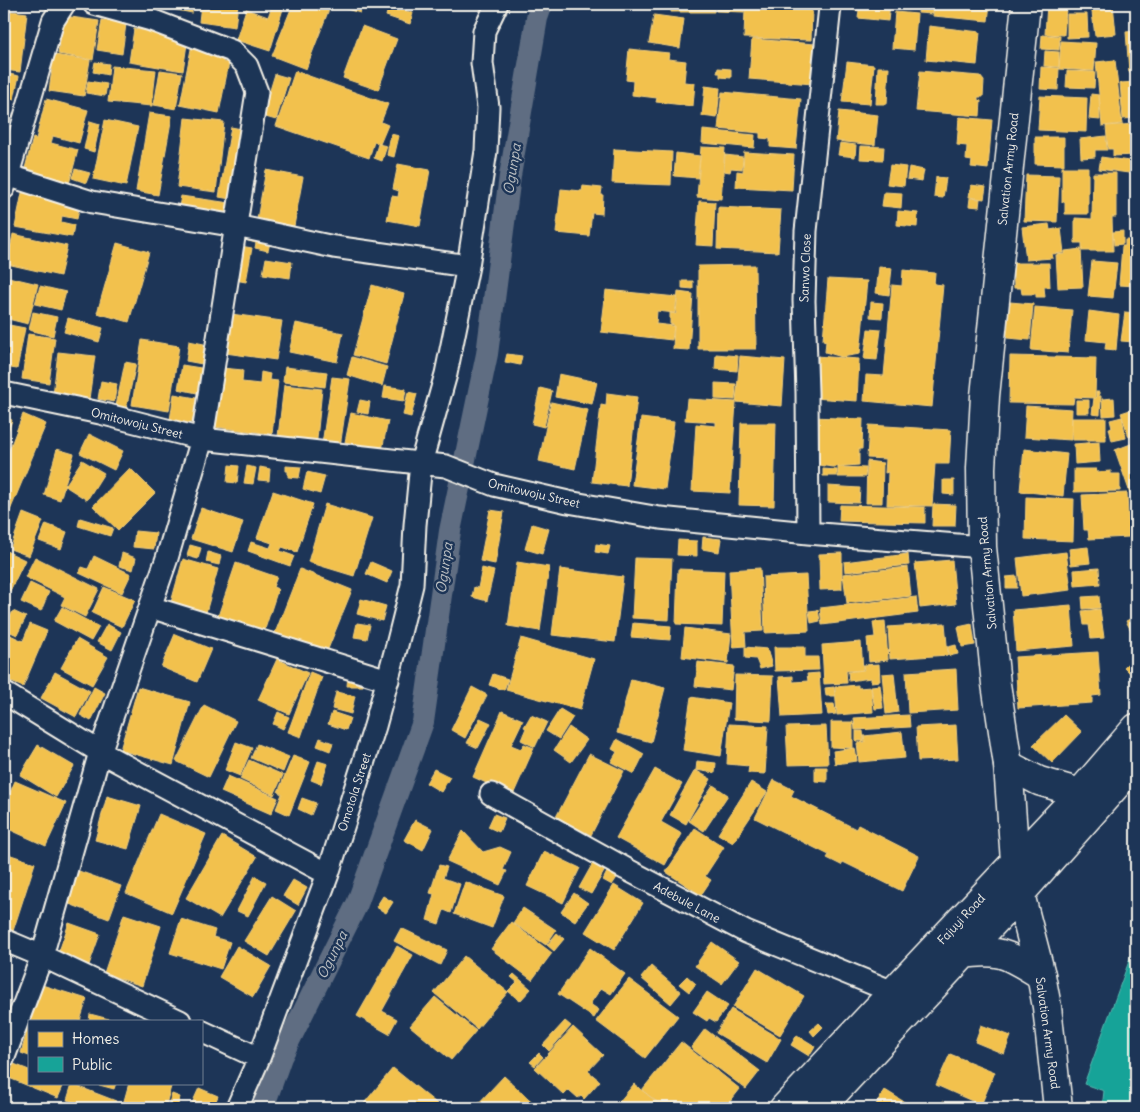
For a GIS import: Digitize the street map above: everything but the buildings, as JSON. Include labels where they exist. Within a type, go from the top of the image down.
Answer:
[{"type":"main road","name":"Salvation Army Road","points":[[1026,4],[985,396],[981,468],[982,547],[996,684],[1008,765],[1015,861],[1020,894],[1041,975],[1047,1007],[1058,1108]]},
{"type":"main road","name":"Fajuyi Road","points":[[784,1108],[1080,793],[1136,728]]},
{"type":"main road","name":"Fajuyi Road","points":[[820,1108],[1020,894],[1136,763]]},
{"type":"main road","points":[[1008,765],[1039,781],[1080,793]]},
{"type":"main road","points":[[963,954],[984,951],[1008,955],[1041,975]]},
{"type":"street","points":[[64,4],[53,21],[6,182],[92,202],[236,226],[334,247],[468,266]]},
{"type":"street","points":[[4,1057],[42,956],[100,752],[167,558],[202,439],[257,92],[247,66],[232,51],[151,20],[94,4]]},
{"type":"street","name":"Omotola Street","points":[[237,1108],[259,1058],[328,874],[388,680],[412,585],[421,463],[446,374],[468,266],[486,151],[488,107],[482,63],[484,31],[497,4]]},
{"type":"street","name":"Sanwo Close","points":[[808,533],[808,394],[804,301],[806,231],[830,7],[828,4]]},
{"type":"street","name":"Omitowoju Street","points":[[4,394],[100,414],[202,439],[446,466],[494,485],[568,502],[660,518],[808,533],[982,547]]},
{"type":"street","points":[[150,607],[388,680]]},
{"type":"street","points":[[4,693],[100,752],[328,874]]},
{"type":"street","name":"Adebule Lane","points":[[491,794],[626,869],[746,932],[892,992]]},
{"type":"street","points":[[4,940],[178,1020]]},
{"type":"street","points":[[202,1031],[259,1058]]},
{"type":"waterway","name":"Ogunpa","points":[[263,1108],[281,1057],[357,904],[423,722],[450,531],[487,354],[510,176],[537,18],[542,4]]}]
